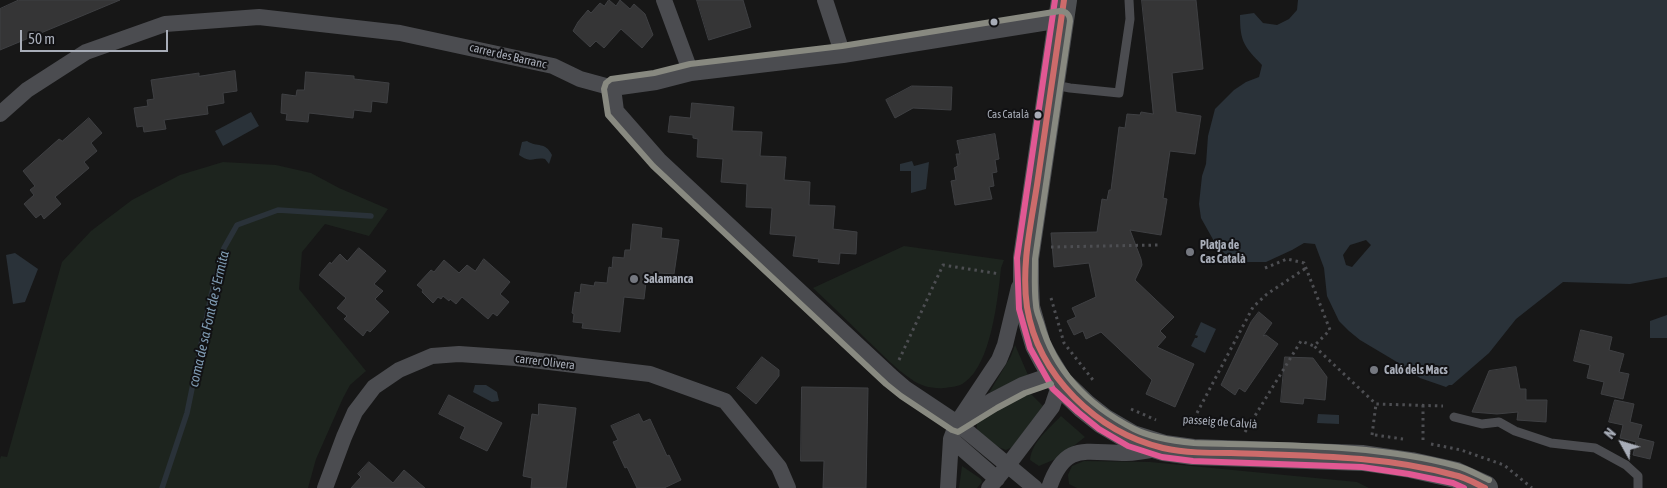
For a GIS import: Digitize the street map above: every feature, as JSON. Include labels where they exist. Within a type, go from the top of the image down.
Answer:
[{"type":"main road","points":[[1063,10],[1052,84],[1041,252],[1026,283],[1027,307],[1038,345],[1057,379],[1103,422],[1132,438],[1164,448],[1193,452],[1363,458],[1411,465],[1456,475],[1485,488]]},
{"type":"street","points":[[664,0],[690,73]]},
{"type":"street","points":[[825,0],[843,55]]},
{"type":"street","points":[[1035,488],[957,423],[906,389],[892,377],[659,160],[616,111],[613,88],[656,82],[690,73],[843,55],[1063,10]]},
{"type":"street","name":"carrer des Barranc","points":[[0,114],[27,90],[86,52],[165,24],[259,17],[400,33],[553,66],[580,80],[613,88]]},
{"type":"street","points":[[948,488],[951,439],[957,423],[999,360],[1041,252]]},
{"type":"street","name":"carrer Olivera","points":[[325,488],[355,412],[374,388],[399,370],[432,356],[459,354],[516,358],[650,374],[725,401],[778,467],[788,488]]},
{"type":"street","points":[[951,439],[993,483],[1052,407],[1057,379],[1022,384],[957,423]]},
{"type":"street","points":[[1049,488],[1054,475],[1065,458],[1078,452],[1128,453],[1164,448]]},
{"type":"lane","points":[[1052,84],[1070,88],[1119,93],[1130,19],[1129,0]]},
{"type":"lane","points":[[1454,417],[1482,424],[1499,422],[1515,431],[1551,442],[1595,448],[1626,465],[1638,476],[1638,488]]},
{"type":"path","points":[[1041,252],[1158,245]]},
{"type":"path","points":[[1265,268],[1287,259],[1304,263],[1330,330],[1314,346]]},
{"type":"path","points":[[892,377],[943,265],[1000,274]]},
{"type":"path","points":[[1196,413],[1253,307],[1267,294],[1306,268]]},
{"type":"path","points":[[1051,294],[1064,343],[1097,385]]},
{"type":"path","points":[[1244,434],[1301,342],[1314,346],[1376,404],[1443,406]]},
{"type":"path","points":[[1372,435],[1376,404]]},
{"type":"path","points":[[1423,405],[1423,443]]},
{"type":"path","points":[[1126,407],[1159,421]]},
{"type":"path","name":"passeig de Calvià","points":[[1237,434],[1254,434]]},
{"type":"path","points":[[1362,435],[1385,435],[1404,439]]},
{"type":"path","points":[[1414,441],[1460,450],[1504,465],[1532,488]]},
{"type":"shaded area","points":[[1298,0],[1667,0],[1667,277],[1630,284],[1563,282],[1516,319],[1489,353],[1452,385],[1446,387],[1420,378],[1360,340],[1339,321],[1327,296],[1324,268],[1315,244],[1304,243],[1266,262],[1237,262],[1224,253],[1215,243],[1201,218],[1199,204],[1202,176],[1206,164],[1208,136],[1215,109],[1234,90],[1246,82],[1259,77],[1262,65],[1244,43],[1240,15],[1254,13],[1263,23],[1277,25],[1289,19],[1297,10]],"holes":[[[1366,240],[1371,245],[1352,267],[1346,265],[1343,255],[1350,245]]]},
{"type":"shaded area","points":[[251,112],[259,126],[223,146],[215,131]]},
{"type":"shaded area","points":[[527,141],[547,148],[552,155],[549,164],[545,159],[530,160],[519,155],[522,142]]},
{"type":"shaded area","points":[[912,161],[914,166],[929,162],[926,189],[911,193],[911,171],[900,171],[900,164]]},
{"type":"shaded area","points":[[223,162],[276,165],[311,173],[339,188],[388,209],[369,236],[325,224],[302,252],[299,289],[366,371],[350,385],[343,398],[316,459],[308,488],[0,488],[0,459],[1,456],[7,457],[62,262],[91,231],[132,200],[180,175]]},
{"type":"shaded area","points":[[904,246],[1004,260],[1001,268],[992,329],[987,346],[974,373],[965,382],[955,387],[935,388],[922,385],[900,371],[813,288]]},
{"type":"shaded area","points":[[15,253],[38,269],[25,302],[13,304],[6,255]]},
{"type":"shaded area","points":[[1667,315],[1667,338],[1650,338],[1650,321]]},
{"type":"shaded area","points":[[1201,322],[1216,329],[1205,353],[1191,346],[1198,336],[1195,335]]},
{"type":"shaded area","points":[[1015,345],[1028,375],[989,393],[1011,356]]},
{"type":"shaded area","points":[[475,385],[486,385],[497,392],[499,401],[492,402],[473,392]]},
{"type":"shaded area","points":[[1021,393],[1030,393],[1043,406],[1012,447],[1006,450],[983,436],[978,429],[978,423],[989,410]]},
{"type":"shaded area","points":[[1318,414],[1339,415],[1339,424],[1317,423]]},
{"type":"shaded area","points":[[1061,416],[1085,437],[1058,458],[1039,466],[1030,460],[1031,453],[1042,436]]},
{"type":"shaded area","points":[[1084,461],[1150,462],[1357,482],[1369,488],[1077,488],[1069,484],[1068,475],[1072,466]]},
{"type":"shaded area","points":[[962,466],[981,479],[982,482],[977,488],[959,488]]},
{"type":"building","points":[[19,0],[120,0],[0,50],[0,9]]},
{"type":"building","points":[[609,0],[616,6],[620,0],[630,9],[634,4],[645,14],[653,35],[642,48],[621,29],[604,48],[596,41],[590,47],[573,31],[588,10],[591,13],[600,3],[604,6]]},
{"type":"building","points":[[697,0],[743,0],[751,27],[709,40]]},
{"type":"building","points":[[1142,0],[1196,0],[1203,69],[1172,73],[1176,112],[1201,116],[1195,154],[1170,151],[1163,198],[1167,199],[1161,235],[1130,230],[1142,265],[1135,280],[1174,317],[1160,331],[1166,337],[1157,347],[1194,364],[1175,407],[1146,394],[1152,380],[1101,332],[1086,339],[1083,331],[1074,335],[1067,321],[1076,317],[1072,308],[1096,297],[1089,263],[1054,267],[1051,233],[1097,232],[1102,199],[1107,200],[1109,190],[1111,190],[1119,127],[1125,128],[1127,114],[1140,115],[1141,112],[1153,114]]},
{"type":"building","points":[[235,71],[237,91],[223,93],[224,103],[207,106],[208,114],[164,120],[166,129],[144,132],[143,126],[137,127],[134,108],[148,106],[147,100],[154,99],[151,80],[199,73],[199,76]]},
{"type":"building","points":[[306,72],[354,76],[354,79],[389,83],[387,103],[372,101],[371,112],[354,110],[353,118],[309,113],[308,122],[286,120],[287,114],[281,113],[282,94],[296,96],[297,90],[304,90]]},
{"type":"building","points":[[912,86],[952,87],[951,110],[913,108],[895,118],[886,100]]},
{"type":"building","points":[[692,103],[734,107],[732,131],[762,132],[760,156],[786,157],[784,180],[810,182],[809,205],[835,206],[833,229],[857,232],[856,254],[840,253],[839,264],[818,262],[819,259],[793,256],[796,236],[770,234],[772,208],[746,207],[747,184],[721,182],[723,159],[697,157],[698,139],[693,138],[693,135],[668,132],[670,116],[690,118]]},
{"type":"building","points":[[89,118],[102,133],[91,143],[97,151],[84,162],[89,168],[55,197],[61,204],[44,219],[41,214],[36,218],[24,204],[34,195],[30,190],[35,186],[23,171],[59,139],[62,141]]},
{"type":"building","points":[[995,134],[999,159],[995,160],[997,172],[992,173],[994,186],[989,187],[992,199],[955,205],[951,181],[956,180],[954,168],[958,166],[956,154],[960,154],[957,141]]},
{"type":"building","name":"Salamanca","points":[[633,224],[662,228],[661,238],[679,240],[674,274],[659,273],[658,284],[646,282],[644,299],[624,297],[620,332],[582,328],[583,323],[573,322],[574,314],[572,313],[575,292],[580,293],[581,284],[594,286],[595,282],[607,283],[609,267],[612,268],[613,257],[624,258],[625,250],[630,250]]},
{"type":"building","points":[[359,248],[386,271],[374,284],[383,291],[375,299],[389,312],[370,332],[367,330],[363,336],[344,319],[347,316],[337,308],[346,298],[319,275],[340,254],[347,261]]},
{"type":"building","points":[[484,259],[510,282],[500,294],[509,302],[497,316],[493,313],[488,319],[462,297],[456,304],[443,296],[441,299],[438,297],[433,303],[417,285],[431,270],[434,272],[444,260],[459,273],[467,265],[475,271]]},
{"type":"building","points":[[1259,312],[1272,323],[1263,336],[1266,335],[1278,344],[1245,392],[1239,388],[1235,395],[1221,385],[1251,322]]},
{"type":"building","points":[[1581,330],[1612,337],[1609,350],[1624,354],[1619,372],[1629,374],[1623,399],[1601,394],[1604,382],[1587,378],[1590,365],[1574,361]]},
{"type":"building","points":[[762,357],[779,370],[779,376],[756,404],[737,388]]},
{"type":"building","points":[[1285,357],[1313,358],[1327,377],[1325,400],[1304,398],[1303,404],[1281,402]]},
{"type":"building","points":[[1516,367],[1520,389],[1526,389],[1526,400],[1547,400],[1546,422],[1517,420],[1518,412],[1497,414],[1472,412],[1489,371]]},
{"type":"building","points":[[802,387],[868,388],[866,488],[823,488],[824,461],[801,461]]},
{"type":"building","points":[[449,395],[502,423],[487,451],[460,438],[465,427],[439,414]]},
{"type":"building","points":[[1615,400],[1634,404],[1630,422],[1642,425],[1638,438],[1654,442],[1650,459],[1633,455],[1636,442],[1620,438],[1623,425],[1609,422]]},
{"type":"building","points":[[539,404],[576,408],[566,488],[531,488],[532,478],[523,476],[532,414],[538,415]]},
{"type":"building","points":[[639,414],[643,422],[650,419],[667,456],[669,455],[681,480],[664,488],[637,488],[613,442],[618,440],[611,426]]},
{"type":"building","points":[[369,462],[393,483],[404,470],[425,488],[351,488],[361,477],[358,474]]},
{"type":"waterway","name":"coma de sa Font de s'Ermita","points":[[162,488],[187,413],[211,296],[224,248],[237,225],[278,210],[371,216]]},
{"type":"transit line","points":[[1055,0],[1017,258],[1019,309],[1030,348],[1053,389],[1099,429],[1128,446],[1162,457],[1193,461],[1362,467],[1453,483],[1464,488]]},
{"type":"transit line","points":[[1064,0],[1025,276],[1027,307],[1033,332],[1057,378],[1094,415],[1115,429],[1163,448],[1197,452],[1371,460],[1427,468],[1470,480],[1485,488]]},
{"type":"transit line","points":[[1051,384],[1025,393],[958,432],[952,430],[901,396],[653,166],[608,115],[604,89],[606,83],[611,79],[654,73],[690,64],[842,46],[1060,11],[1064,12],[1068,15],[1070,21],[1035,259],[1035,288],[1036,310],[1047,341],[1055,357],[1076,386],[1102,410],[1118,420],[1148,435],[1163,439],[1194,443],[1326,447],[1392,453],[1457,466],[1489,480]]},
{"type":"place","name":"Cas Català","points":[[1038,115]]},
{"type":"place","name":"Platja de Cas Català","points":[[1190,252]]},
{"type":"place","name":"Salamanca","points":[[634,279]]},
{"type":"place","name":"Caló dels Macs","points":[[1374,370]]}]
